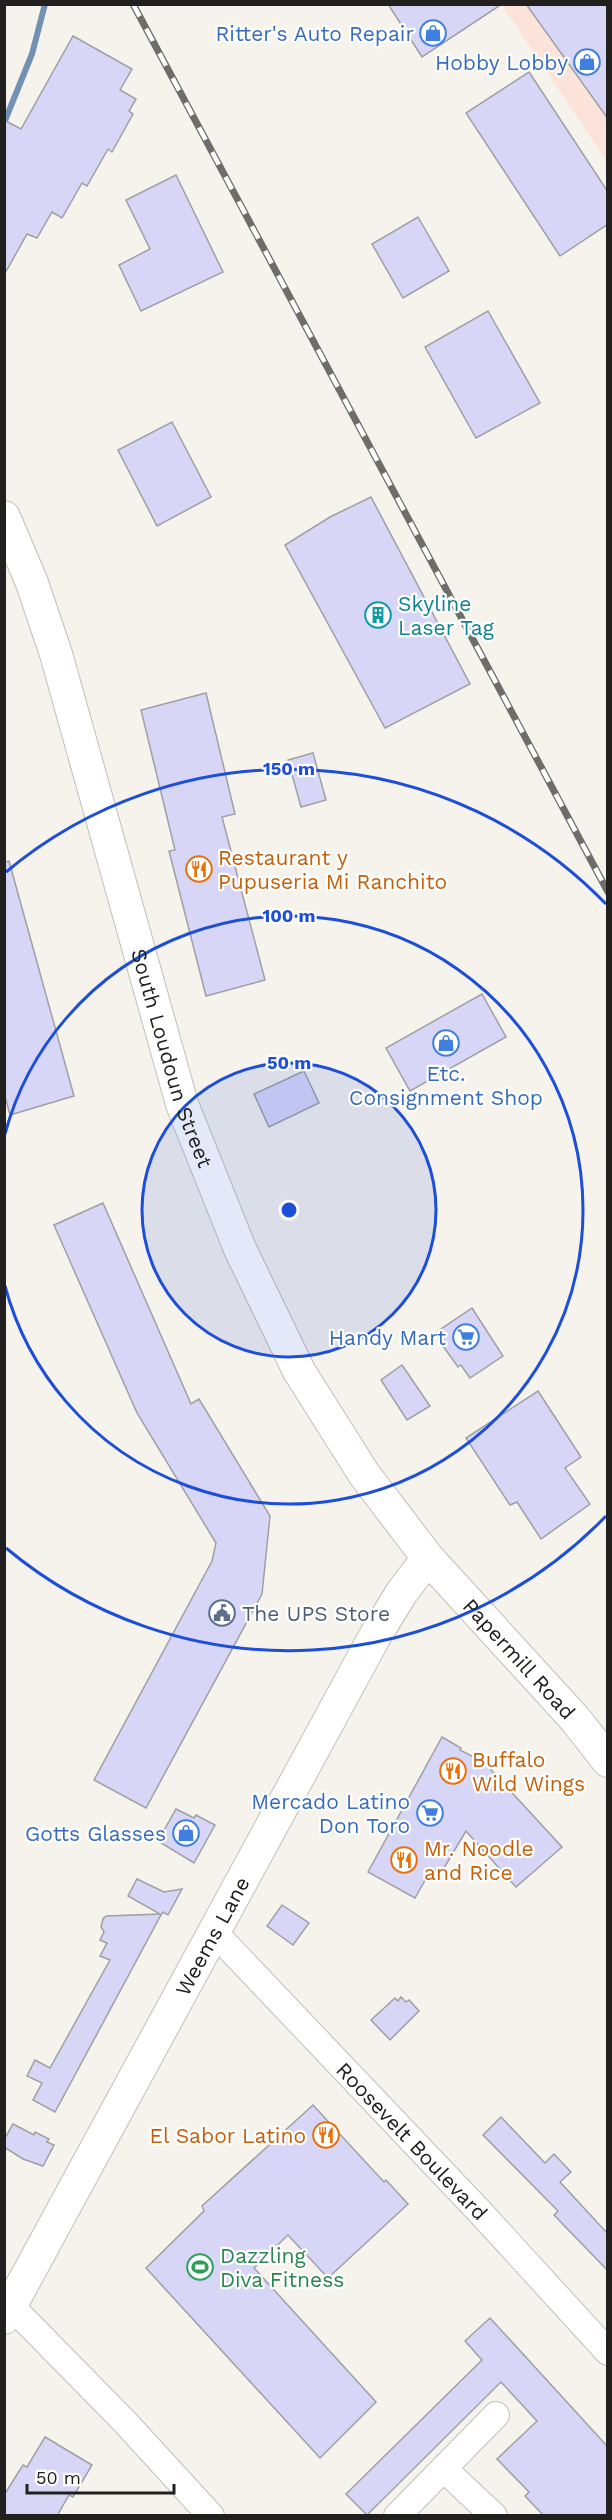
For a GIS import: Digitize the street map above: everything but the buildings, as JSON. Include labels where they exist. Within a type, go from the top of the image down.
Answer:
[{"type":"main road","name":"South Loudoun Street","points":[[4,518],[32,583],[56,654],[182,1104],[240,1249],[299,1371],[364,1474],[428,1558]]},
{"type":"main road","name":"Papermill Road","points":[[428,1558],[575,1719],[608,1761]]},
{"type":"main road","name":"Weems Lane","points":[[8,2312],[375,1636],[402,1592],[428,1558]]},
{"type":"street","name":"Roosevelt Boulevard","points":[[214,1932],[494,2227],[608,2352]]},
{"type":"street","points":[[8,2312],[125,2422],[211,2516]]},
{"type":"street","points":[[396,2516],[496,2415]]},
{"type":"street","points":[[444,2469],[494,2516]]},
{"type":"shaded area","points":[[502,5],[607,5],[607,162]]},
{"type":"waterway","points":[[4,123],[32,54],[45,4]]},
{"type":"railway","points":[[133,4],[608,892]]},
{"type":"place","name":"Ritter's Auto Repair","points":[[433,33]]},
{"type":"place","name":"Hobby Lobby","points":[[587,62]]},
{"type":"place","name":"Skyline Laser Tag","points":[[378,615]]},
{"type":"place","name":"Restaurant y Pupuseria Mi Ranchito","points":[[199,869]]},
{"type":"place","name":"Etc. Consignment Shop","points":[[446,1043]]},
{"type":"place","name":"Handy Mart","points":[[466,1337]]},
{"type":"place","name":"The UPS Store","points":[[222,1613]]},
{"type":"place","name":"Buffalo Wild Wings","points":[[453,1771]]},
{"type":"place","name":"Mercado Latino Don Toro","points":[[430,1813]]},
{"type":"place","name":"Gotts Glasses","points":[[186,1833]]},
{"type":"place","name":"Mr. Noodle and Rice","points":[[404,1860]]},
{"type":"place","name":"El Sabor Latino","points":[[326,2135]]},
{"type":"place","name":"Dazzling Diva Fitness","points":[[200,2267]]}]
